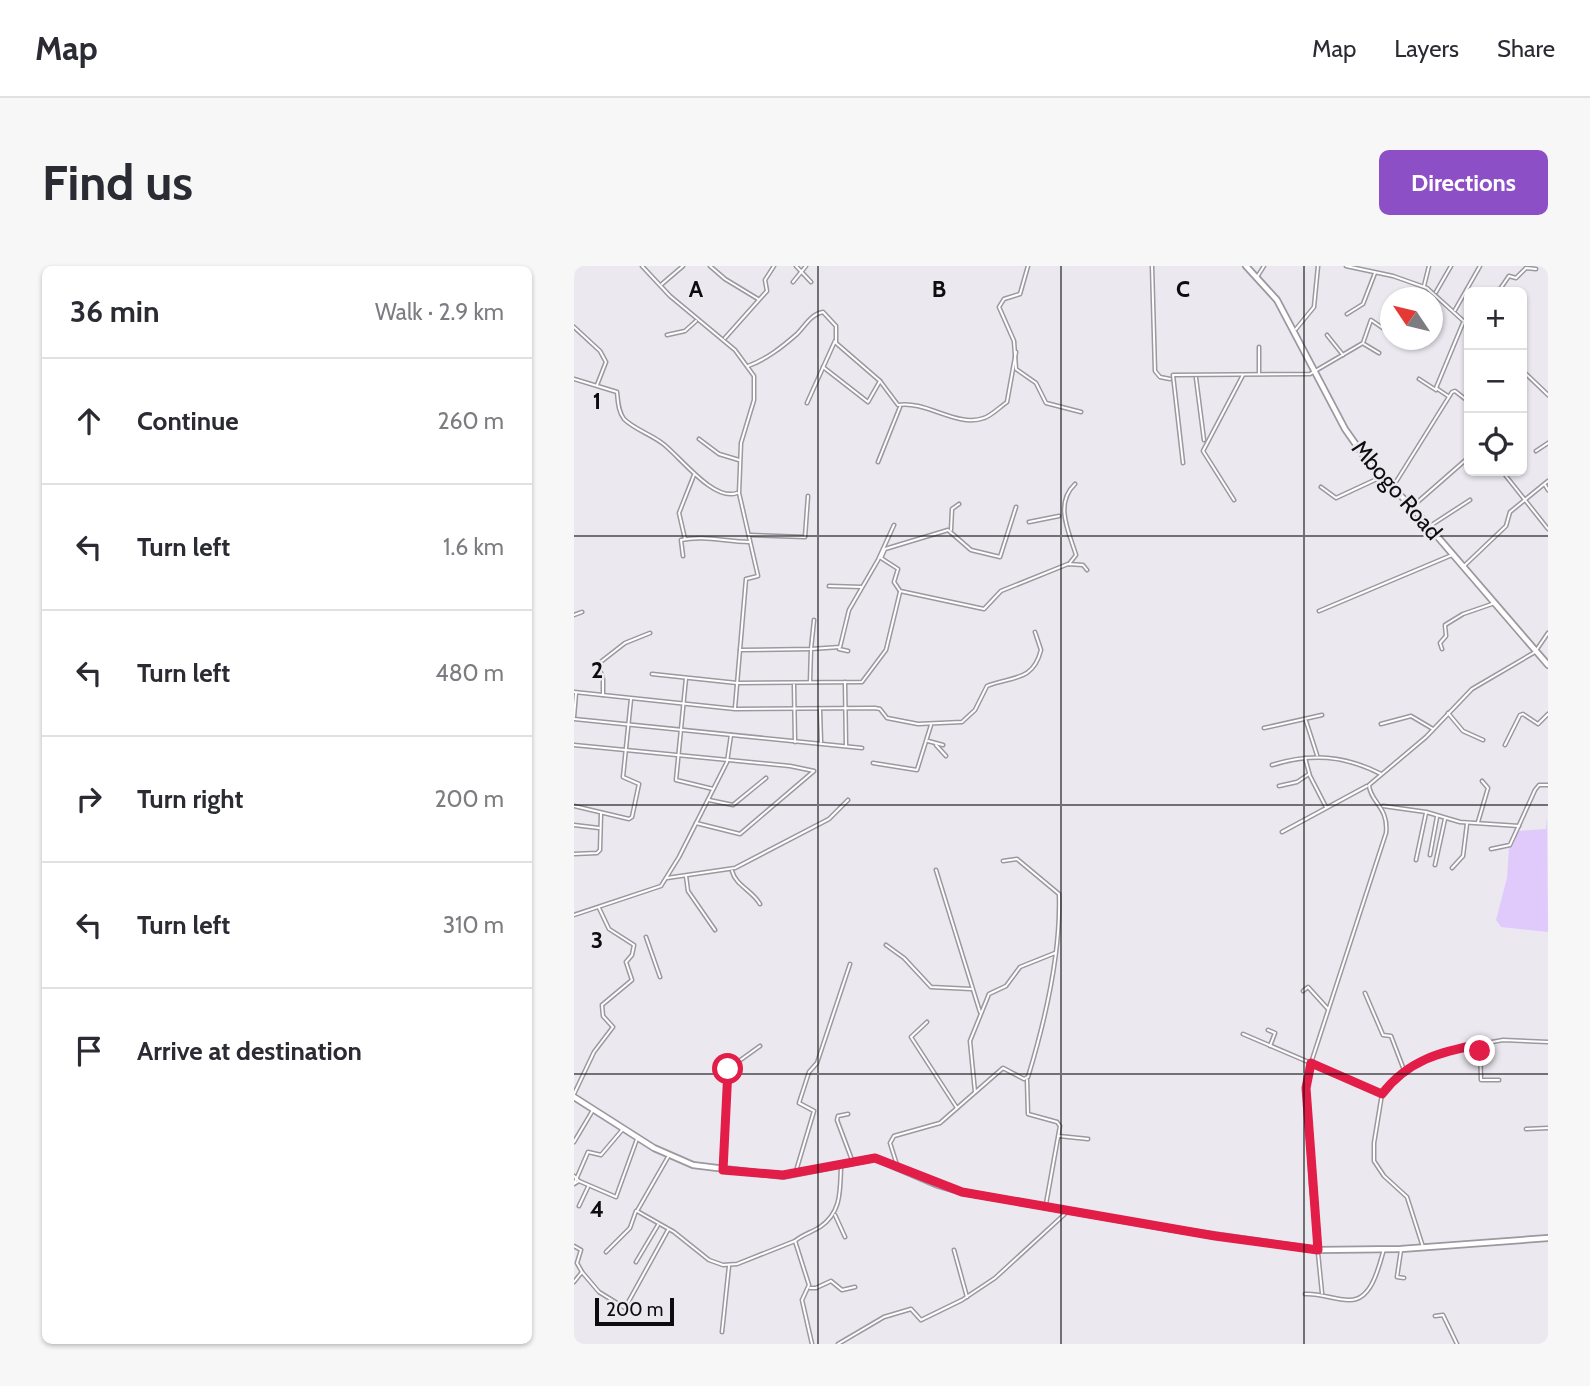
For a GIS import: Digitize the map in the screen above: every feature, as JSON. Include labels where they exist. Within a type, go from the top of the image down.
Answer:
[{"type":"street","points":[[642,266],[697,320],[724,339],[748,366],[756,383],[743,434],[739,493],[758,576],[746,579],[735,709]]},
{"type":"street","points":[[662,285],[683,266]]},
{"type":"street","points":[[710,266],[725,279],[761,299]]},
{"type":"street","points":[[724,339],[767,291],[765,280],[774,266]]},
{"type":"street","points":[[796,266],[811,282]]},
{"type":"street","points":[[793,282],[806,266]]},
{"type":"street","points":[[1028,266],[1020,293],[1004,299],[999,307],[1014,341],[1016,369],[1036,383],[1046,403],[1081,412]]},
{"type":"street","points":[[1152,266],[1155,371],[1160,377],[1171,379]]},
{"type":"street","name":"Mbogo Road","points":[[1246,266],[1270,291],[1295,330],[1345,429],[1371,466],[1394,486],[1548,665]]},
{"type":"street","points":[[1257,278],[1264,266]]},
{"type":"street","points":[[1295,330],[1314,307],[1318,266]]},
{"type":"street","points":[[1346,266],[1423,287],[1429,266]]},
{"type":"street","points":[[1439,287],[1451,266]]},
{"type":"street","points":[[1454,311],[1480,266]]},
{"type":"street","points":[[1501,287],[1508,276],[1516,278],[1526,268],[1536,269]]},
{"type":"street","points":[[1347,314],[1363,304],[1375,272]]},
{"type":"street","points":[[1437,390],[1464,322],[1443,301]]},
{"type":"street","points":[[748,366],[776,351],[821,312],[835,323],[835,340],[807,402]]},
{"type":"street","points":[[667,335],[685,331],[697,320]]},
{"type":"street","points":[[1183,463],[1171,379],[1175,374],[1196,377],[1317,372],[1363,344],[1371,320],[1380,326]]},
{"type":"street","points":[[574,327],[600,351],[606,362],[597,386]]},
{"type":"street","points":[[1327,335],[1343,356]]},
{"type":"street","points":[[835,340],[880,381],[901,406]]},
{"type":"street","points":[[1363,344],[1379,353]]},
{"type":"street","points":[[1259,347],[1259,375]]},
{"type":"street","points":[[901,406],[912,403],[967,419],[983,419],[1007,402],[1016,352]]},
{"type":"street","points":[[823,367],[868,402],[880,381]]},
{"type":"street","points":[[1234,500],[1203,451],[1244,374]]},
{"type":"street","points":[[1527,375],[1548,395]]},
{"type":"street","points":[[1196,377],[1205,440]]},
{"type":"street","points":[[574,379],[617,392],[620,412],[625,419],[666,446],[694,474],[728,495],[739,493]]},
{"type":"street","points":[[1419,379],[1449,396]]},
{"type":"street","points":[[1394,486],[1449,396],[1455,391],[1464,398]]},
{"type":"street","points":[[878,462],[901,406]]},
{"type":"street","points":[[699,439],[719,454],[740,460]]},
{"type":"street","points":[[1536,451],[1548,443]]},
{"type":"street","points":[[1412,507],[1464,461]]},
{"type":"street","points":[[685,539],[679,513],[694,474]]},
{"type":"street","points":[[1321,487],[1336,498],[1383,476]]},
{"type":"street","points":[[1506,476],[1548,529]]},
{"type":"street","points":[[1464,567],[1506,526],[1510,512],[1548,481]]},
{"type":"street","points":[[1068,564],[1076,555],[1068,537],[1064,503],[1066,492],[1075,484]]},
{"type":"street","points":[[1544,484],[1548,491]]},
{"type":"street","points":[[748,535],[805,537],[808,496]]},
{"type":"street","points":[[1429,526],[1470,500]]},
{"type":"street","points":[[959,504],[952,509],[951,531],[971,550],[1000,557],[1016,507]]},
{"type":"street","points":[[1030,522],[1059,516]]},
{"type":"street","points":[[839,649],[849,610],[894,525]]},
{"type":"street","points":[[951,531],[885,549],[881,558],[898,569],[894,582],[900,591],[987,608],[1001,591],[1068,564],[1083,565],[1087,570]]},
{"type":"street","points":[[683,556],[681,540],[685,539],[702,537],[750,541]]},
{"type":"street","points":[[1319,611],[1453,554]]},
{"type":"street","points":[[829,586],[863,587]]},
{"type":"street","points":[[652,674],[737,683],[862,682],[883,655],[900,591]]},
{"type":"street","points":[[1442,649],[1441,641],[1447,634],[1446,625],[1463,614],[1494,604]]},
{"type":"street","points":[[574,615],[582,612]]},
{"type":"street","points":[[810,683],[814,621]]},
{"type":"street","points":[[862,748],[574,718],[575,692],[735,709],[880,709],[890,719],[931,724],[967,720],[987,686],[1019,680],[1032,671],[1041,650],[1035,632]]},
{"type":"street","points":[[1282,832],[1369,785],[1478,685],[1535,652],[1548,633]]},
{"type":"street","points":[[603,695],[603,680],[598,663],[625,643],[650,634]]},
{"type":"street","points":[[740,650],[848,651]]},
{"type":"street","points":[[686,678],[677,782],[714,789]]},
{"type":"street","points":[[845,682],[846,747]]},
{"type":"street","points":[[794,684],[795,741]]},
{"type":"street","points":[[574,806],[629,819],[632,817],[639,784],[623,777],[631,698]]},
{"type":"street","points":[[820,709],[821,744]]},
{"type":"street","points":[[1447,713],[1463,732],[1483,740]]},
{"type":"street","points":[[1505,745],[1520,715],[1524,713],[1538,724],[1548,714]]},
{"type":"street","points":[[1264,728],[1322,715]]},
{"type":"street","points":[[1381,724],[1411,716],[1433,729]]},
{"type":"street","points":[[1306,720],[1317,755]]},
{"type":"street","points":[[873,763],[917,770],[931,724]]},
{"type":"street","points":[[574,915],[654,890],[666,878],[727,762],[731,735]]},
{"type":"street","points":[[927,740],[943,745]]},
{"type":"street","points":[[936,744],[946,756]]},
{"type":"street","points":[[574,745],[727,762],[790,766],[814,772],[740,834],[696,823]]},
{"type":"street","points":[[1272,765],[1317,755],[1352,761],[1381,774]]},
{"type":"street","points":[[1305,757],[1309,774],[1326,807]]},
{"type":"street","points":[[1279,786],[1297,782],[1309,774]]},
{"type":"street","points":[[708,800],[733,805],[766,778]]},
{"type":"street","points":[[1477,823],[1488,788],[1482,781]]},
{"type":"street","points":[[1322,1293],[1306,1088],[1311,1063],[1382,853],[1387,826],[1382,806],[1371,793],[1369,785]]},
{"type":"street","points":[[1491,849],[1510,845],[1537,786],[1548,785]]},
{"type":"street","points":[[666,878],[731,870],[829,820],[848,800]]},
{"type":"street","points":[[1382,806],[1426,812],[1467,823],[1519,826]]},
{"type":"street","points":[[574,854],[597,853],[601,811]]},
{"type":"street","points":[[1416,860],[1426,812]]},
{"type":"street","points":[[1430,855],[1438,816]]},
{"type":"street","points":[[1435,865],[1445,818]]},
{"type":"street","points":[[1452,868],[1463,856],[1467,823]]},
{"type":"street","points":[[575,827],[600,828]]},
{"type":"street","points":[[1003,861],[1017,859],[1058,892],[1060,921],[1056,953],[1027,1079],[1028,1114],[1058,1123],[1045,1207]]},
{"type":"street","points":[[731,870],[735,881],[751,891],[760,904]]},
{"type":"street","points":[[936,870],[980,1013]]},
{"type":"street","points":[[686,875],[688,891],[715,930]]},
{"type":"street","points":[[599,907],[609,929],[634,945],[632,956],[626,962],[632,980],[602,1004],[603,1016],[612,1027],[594,1052],[574,1096],[668,1156],[693,1165],[757,1175],[794,1174],[852,1160],[875,1158],[953,1190],[1318,1250],[1401,1249],[1548,1238]]},
{"type":"street","points":[[646,937],[660,977]]},
{"type":"street","points":[[886,946],[904,958],[931,987],[972,989]]},
{"type":"street","points":[[975,1093],[970,1041],[990,992],[1006,986],[1020,967],[1056,953]]},
{"type":"street","points":[[794,1174],[814,1113],[814,1109],[799,1103],[809,1072],[819,1059],[850,964]]},
{"type":"street","points":[[1303,991],[1308,987],[1329,1009]]},
{"type":"street","points":[[1365,993],[1382,1035],[1391,1036],[1405,1071]]},
{"type":"street","points":[[927,1022],[911,1037],[958,1109]]},
{"type":"street","points":[[1268,1030],[1275,1033],[1270,1047]]},
{"type":"street","points":[[1244,1034],[1382,1094]]},
{"type":"street","points":[[1423,1247],[1407,1197],[1384,1176],[1374,1161],[1374,1143],[1382,1094],[1405,1071],[1428,1056],[1517,1039],[1548,1042]]},
{"type":"street","points":[[1480,1044],[1481,1078],[1499,1080]]},
{"type":"street","points":[[723,1170],[728,1069],[760,1046]]},
{"type":"street","points":[[897,1166],[890,1143],[892,1138],[932,1128],[958,1109],[1003,1068],[1027,1079]]},
{"type":"street","points":[[574,1142],[594,1109]]},
{"type":"street","points":[[848,1114],[838,1116],[837,1120],[852,1160]]},
{"type":"street","points":[[1526,1129],[1548,1128]]},
{"type":"street","points":[[623,1129],[601,1155],[588,1152],[575,1176],[576,1183],[616,1197],[637,1138]]},
{"type":"street","points":[[1058,1136],[1088,1139]]},
{"type":"street","points":[[606,1252],[630,1227],[668,1156]]},
{"type":"street","points":[[637,1210],[669,1229],[709,1260],[729,1265],[795,1241],[821,1226],[834,1214],[840,1195],[842,1163]]},
{"type":"street","points":[[579,1206],[588,1186]]},
{"type":"street","points":[[838,1344],[890,1314],[911,1309],[921,1320],[967,1297],[995,1278],[1068,1211]]},
{"type":"street","points":[[834,1214],[845,1237]]},
{"type":"street","points":[[636,1262],[659,1224]]},
{"type":"street","points":[[574,1246],[581,1250],[577,1263],[582,1272],[599,1292],[625,1308],[669,1229]]},
{"type":"street","points":[[795,1241],[809,1287],[802,1302],[812,1344]]},
{"type":"street","points":[[1306,1294],[1322,1293],[1350,1300],[1365,1292],[1375,1279],[1384,1249]]},
{"type":"street","points":[[1401,1249],[1397,1275],[1404,1278]]},
{"type":"street","points":[[954,1250],[967,1297]]},
{"type":"street","points":[[722,1332],[724,1291],[729,1265]]},
{"type":"street","points":[[574,1282],[582,1272]]},
{"type":"street","points":[[809,1287],[816,1288],[831,1281],[842,1290],[855,1287]]},
{"type":"street","points":[[1435,1316],[1443,1315],[1457,1344]]},
{"type":"shaded area","points":[[1547,818],[1548,932],[1501,927],[1496,920],[1507,878],[1509,848],[1513,846],[1518,831],[1546,829]]},
{"type":"route","points":[[728,1069],[724,1096],[723,1170],[773,1176],[799,1174],[858,1159],[875,1158],[938,1185],[962,1192],[1215,1236],[1318,1250],[1306,1088],[1311,1063],[1382,1094],[1399,1075],[1428,1056],[1480,1044],[1480,1051]]}]
